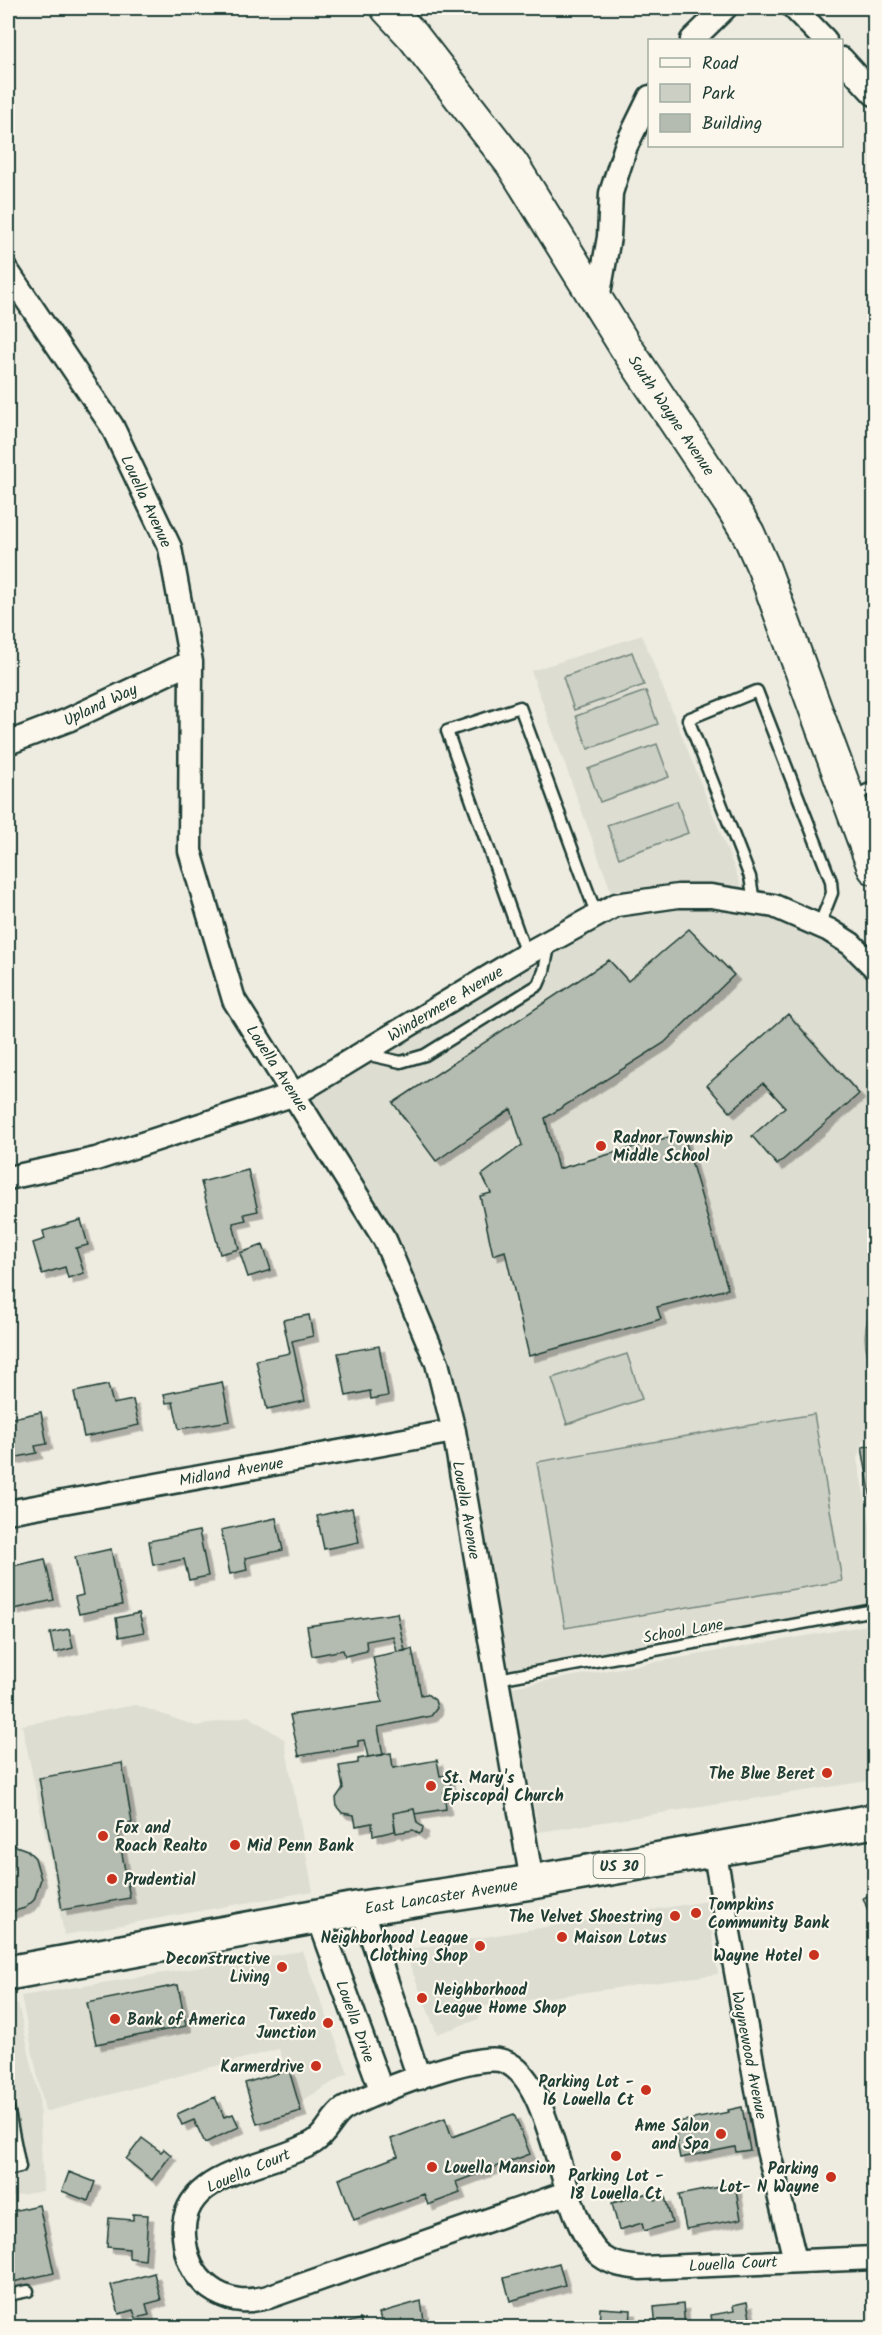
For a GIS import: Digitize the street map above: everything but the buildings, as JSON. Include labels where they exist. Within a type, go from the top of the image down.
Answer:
[{"type":"highway","name":"East Lancaster Avenue","points":[[8,1973],[362,1908],[532,1882],[874,1821]]},
{"type":"main road","name":"South Wayne Avenue","points":[[387,8],[413,36],[512,164],[598,299],[625,346],[748,533],[862,793],[874,868]]},
{"type":"street","points":[[693,39],[723,8]]},
{"type":"street","points":[[794,8],[824,39]]},
{"type":"street","points":[[843,60],[874,94]]},
{"type":"street","points":[[598,299],[609,237],[611,193],[626,146],[648,101]]},
{"type":"street","name":"Louella Avenue","points":[[8,272],[112,426],[170,548],[191,662],[190,851],[234,1000],[386,1240],[437,1363],[454,1431],[463,1495],[498,1679],[532,1882]]},
{"type":"street","name":"Upland Way","points":[[8,743],[68,720],[191,662]]},
{"type":"street","name":"Windermere Avenue","points":[[8,1178],[96,1159],[295,1094],[526,954],[616,905],[678,896],[754,902],[774,906],[819,926],[851,944],[874,967]]},
{"type":"street","name":"Midland Avenue","points":[[8,1512],[454,1431]]},
{"type":"street","name":"Waynewood Avenue","points":[[714,1849],[766,2140],[795,2260]]},
{"type":"street","points":[[362,1908],[419,2078]]},
{"type":"street","name":"Louella Drive","points":[[318,1916],[382,2092]]},
{"type":"street","name":"Louella Court","points":[[569,2192],[268,2298],[251,2301],[233,2300],[200,2280],[189,2263],[184,2232],[188,2207],[206,2185],[314,2142],[343,2110],[419,2078],[472,2062],[499,2060],[519,2069],[531,2085],[569,2192],[590,2243],[601,2255],[615,2263],[640,2268],[874,2258]]},
{"type":"lane","points":[[754,902],[750,877],[688,719],[757,692],[831,881],[832,893],[819,926]]},
{"type":"lane","points":[[526,954],[447,731],[520,707],[597,916]]},
{"type":"lane","points":[[362,1053],[392,1062],[407,1061],[426,1055],[538,985],[544,971],[550,942]]},
{"type":"lane","name":"School Lane","points":[[498,1679],[874,1610]]},
{"type":"lane","points":[[8,2107],[20,2167],[8,2170]]},
{"type":"lane","points":[[8,2295],[28,2291]]},
{"type":"shaded area","name":"Radnor Township Middle School","points":[[642,635],[747,900],[774,906],[874,967],[874,1434],[863,1440],[857,1459],[874,1545],[874,1610],[498,1679],[463,1495],[411,1296],[295,1094],[616,905],[531,671]]},
{"type":"shaded area","points":[[874,1624],[874,1780],[539,1832],[511,1687]]},
{"type":"shaded area","points":[[136,1705],[196,1726],[248,1716],[284,1739],[313,1891],[64,1935],[22,1725]]},
{"type":"shaded area","points":[[707,1901],[718,1974],[478,2007],[479,2019],[437,2034],[404,1950]]},
{"type":"shaded area","points":[[302,1951],[348,2073],[300,2102],[279,2049],[45,2112],[21,1996]]},
{"type":"shaded area","points":[[18,2004],[39,2096],[43,2191],[8,2197],[8,2006]]},
{"type":"green space","points":[[632,652],[644,685],[574,710],[563,677]]},
{"type":"green space","points":[[646,691],[658,724],[588,749],[576,716]]},
{"type":"green space","points":[[657,744],[669,777],[600,802],[588,769]]},
{"type":"green space","points":[[677,801],[688,833],[619,858],[607,825]]},
{"type":"green space","points":[[874,1304],[874,1370],[867,1354],[865,1337],[867,1321]]},
{"type":"green space","points":[[627,1354],[642,1399],[567,1424],[552,1378]]},
{"type":"green space","points":[[814,1414],[842,1581],[565,1628],[537,1462]]},
{"type":"place","name":"Radnor Township Middle School","points":[[601,1146]]},
{"type":"place","name":"The Blue Beret","points":[[827,1773]]},
{"type":"place","name":"St. Mary's Episcopal Church","points":[[431,1786]]},
{"type":"place","name":"Fox and Roach Realto","points":[[103,1836]]},
{"type":"place","name":"Mid Penn Bank","points":[[235,1845]]},
{"type":"place","name":"Prudential","points":[[112,1879]]},
{"type":"place","name":"Tompkins Community Bank","points":[[696,1913]]},
{"type":"place","name":"The Velvet Shoestring","points":[[675,1916]]},
{"type":"place","name":"Maison Lotus","points":[[562,1937]]},
{"type":"place","name":"Neighborhood League Clothing Shop","points":[[480,1946]]},
{"type":"place","name":"Wayne Hotel","points":[[814,1955]]},
{"type":"place","name":"Deconstructive Living","points":[[282,1967]]},
{"type":"place","name":"Neighborhood League Home Shop","points":[[422,1998]]},
{"type":"place","name":"Bank of America","points":[[115,2019]]},
{"type":"place","name":"Tuxedo Junction","points":[[328,2023]]},
{"type":"place","name":"Karmerdrive","points":[[316,2066]]},
{"type":"place","name":"Parking Lot - 16 Louella Ct","points":[[646,2090]]},
{"type":"place","name":"Ame Salon and Spa","points":[[721,2134]]},
{"type":"place","name":"Parking Lot - 18 Louella Ct","points":[[616,2156]]},
{"type":"place","name":"Louella Mansion","points":[[432,2167]]},
{"type":"place","name":"Parking Lot- N Wayne","points":[[831,2177]]}]
